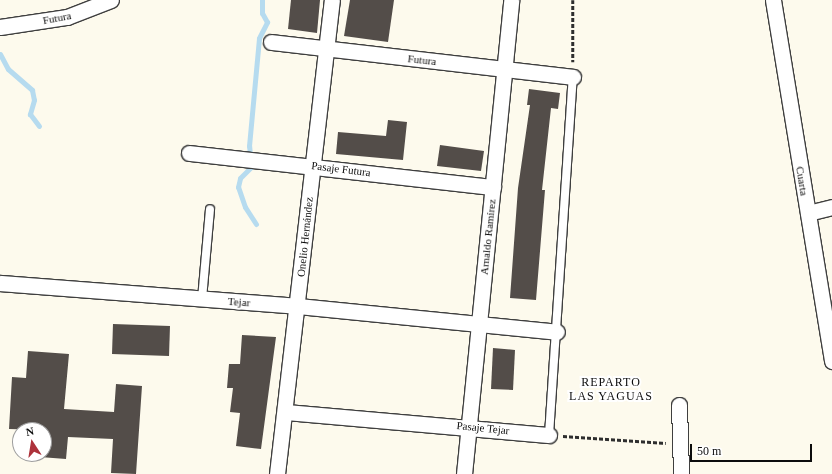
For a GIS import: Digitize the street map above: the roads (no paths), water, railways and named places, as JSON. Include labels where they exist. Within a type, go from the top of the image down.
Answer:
[{"type":"street","name":"Futura","points":[[0,27],[67,17],[111,0]]},
{"type":"street","name":"Onelio Hernández","points":[[278,474],[332,0]]},
{"type":"street","name":"Arnaldo Ramírez","points":[[464,474],[511,0]]},
{"type":"street","name":"Cuarta","points":[[773,0],[832,361]]},
{"type":"street","name":"Futura","points":[[271,42],[573,77]]},
{"type":"street","name":"Pasaje Futura","points":[[189,153],[493,187]]},
{"type":"street","points":[[808,213],[832,207]]},
{"type":"street","name":"Tejar","points":[[0,283],[298,306],[478,326],[557,332]]},
{"type":"street","points":[[678,405],[681,474]]},
{"type":"street","name":"Pasaje Tejar","points":[[285,412],[468,426],[549,435]]},
{"type":"lane","points":[[549,435],[573,77]]},
{"type":"lane","points":[[202,299],[210,210]]},
{"type":"waterway","points":[[256,224],[245,207],[238,187],[240,178],[251,167],[249,146],[259,38],[267,22],[262,13],[262,0]]},
{"type":"waterway","points":[[0,54],[8,69],[32,90],[34,100],[30,114],[39,126]]},
{"type":"district","name":"REPARTO LAS YAGUAS","points":[[611,390]]}]
